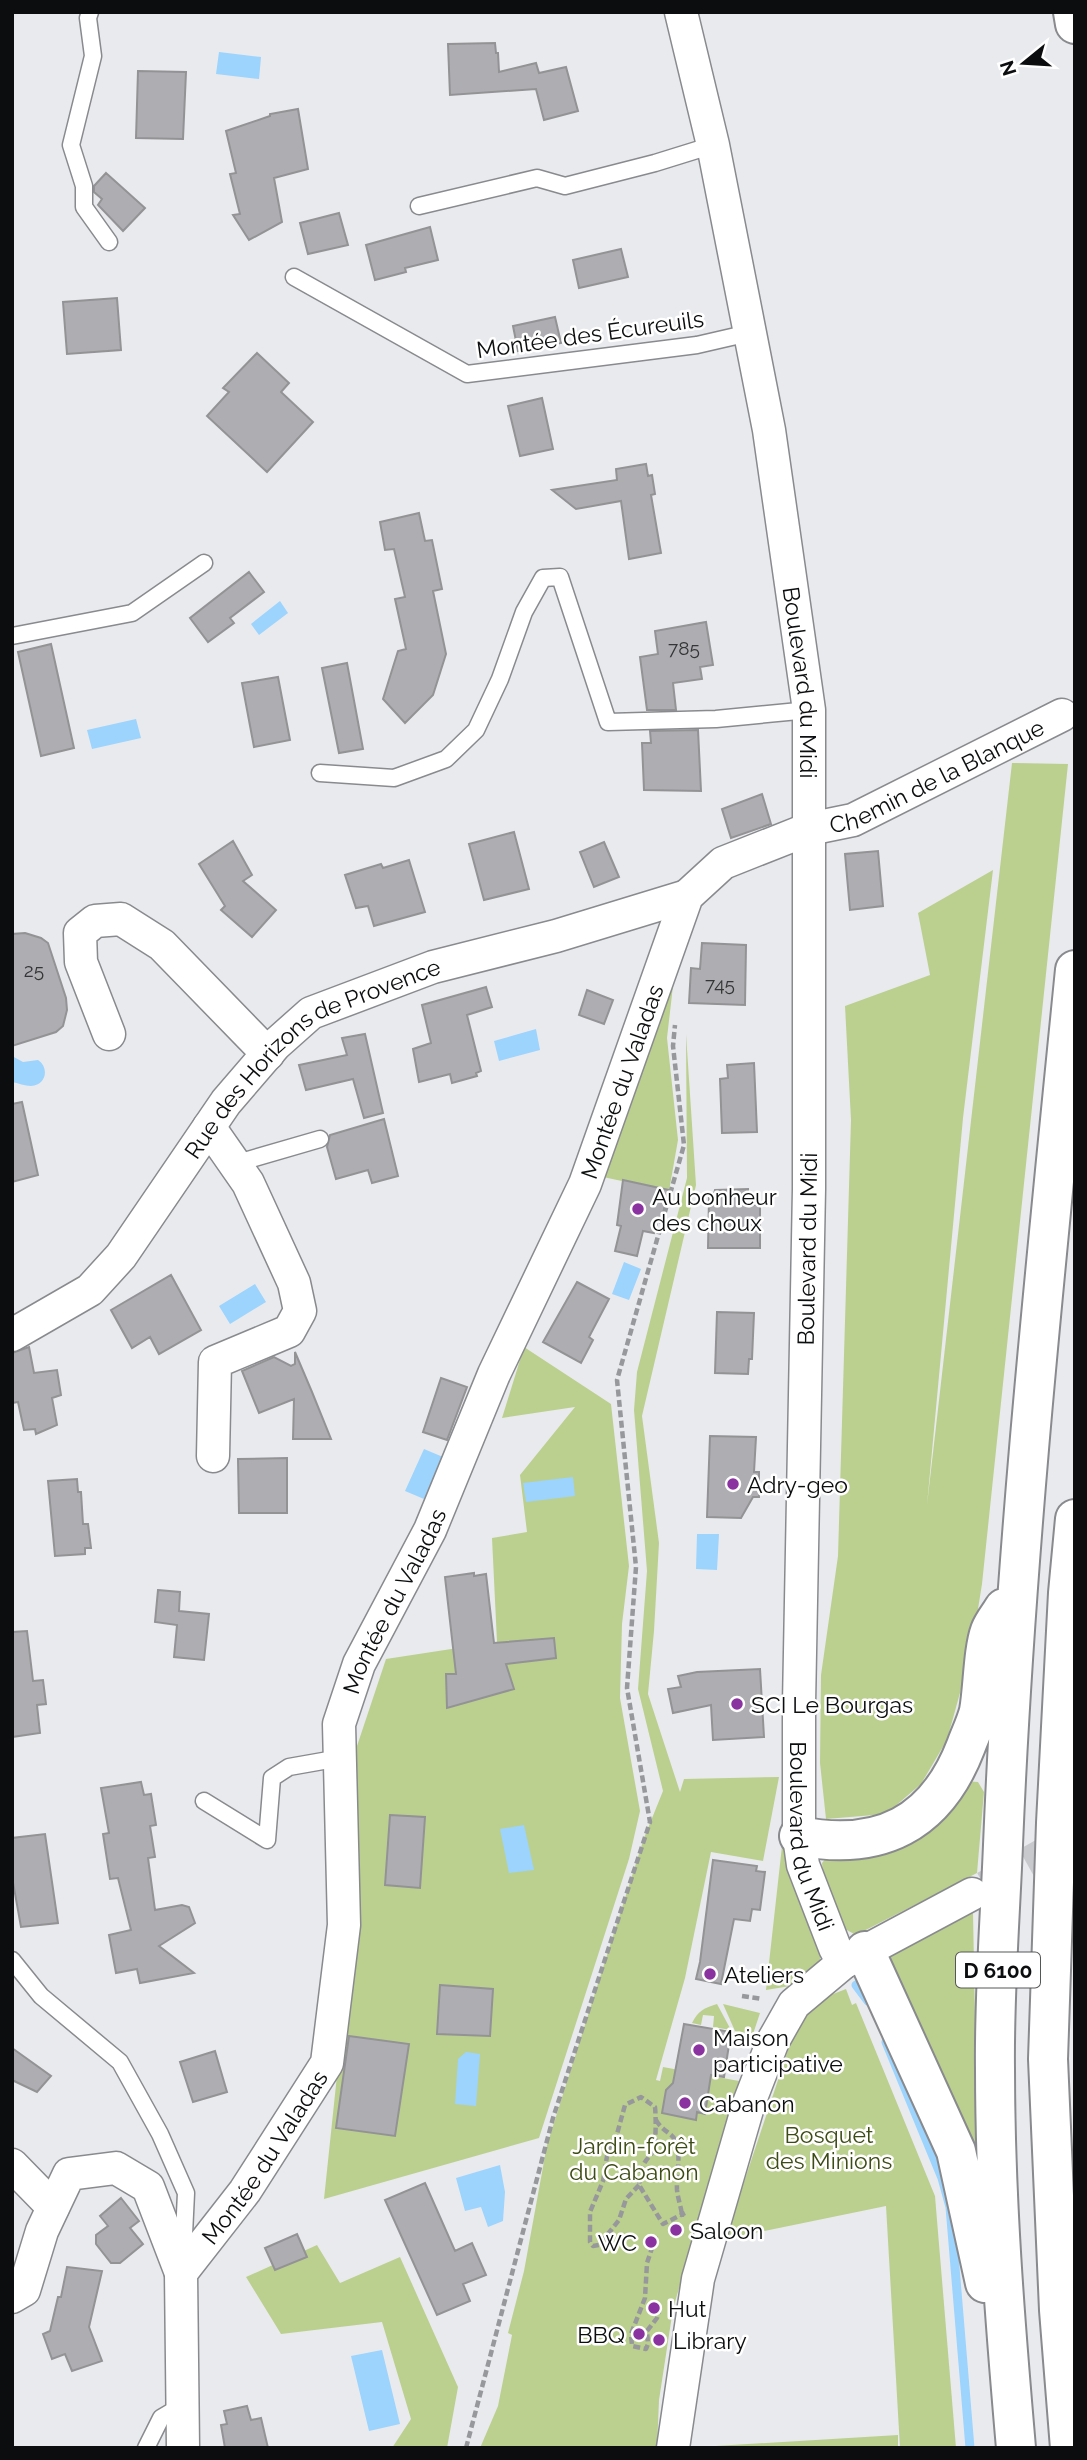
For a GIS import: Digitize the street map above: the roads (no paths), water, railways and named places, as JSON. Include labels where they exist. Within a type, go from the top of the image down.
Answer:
[{"type":"main road","points":[[1073,12],[1075,24]]},
{"type":"main road","name":"D 6100","points":[[1016,2448],[1008,2355],[995,2068],[1006,1766],[1018,1585],[1075,970]]},
{"type":"main road","name":"D 6100","points":[[1070,2447],[1059,2310],[1048,2059],[1056,1823],[1068,1594],[1075,1519]]},
{"type":"main road","points":[[799,1836],[822,1841],[874,1838],[905,1824],[933,1804],[956,1771],[978,1714],[990,1631],[1018,1585]]},
{"type":"main road","points":[[854,1957],[956,2151],[980,2266],[1008,2355]]},
{"type":"main road","points":[[1070,2447],[1075,2071]]},
{"type":"street","name":"Boulevard du Midi","points":[[681,12],[713,145],[769,430],[809,710],[809,1189],[799,1836],[803,1865],[835,1948],[854,1957]]},
{"type":"street","name":"Chemin de la Blanque","points":[[809,829],[853,820],[1062,715]]},
{"type":"street","name":"Montée du Valadas","points":[[181,2273],[244,2191],[327,2063],[344,1925],[339,1724],[359,1664],[430,1530],[494,1374],[585,1184],[687,895],[723,863],[809,829]]},
{"type":"street","name":"Rue des Horizons de Provence","points":[[12,1335],[90,1290],[121,1256],[226,1102],[268,1054],[311,1013],[433,967],[556,936],[687,895]]},
{"type":"street","points":[[109,1034],[81,962],[80,933],[95,922],[121,919],[162,945],[268,1054]]},
{"type":"street","points":[[209,1127],[248,1183],[294,1283],[300,1311],[289,1331],[215,1362],[213,1456]]},
{"type":"street","points":[[673,2448],[698,2279],[749,2103],[773,2041],[794,2004],[854,1957],[972,1894]]},
{"type":"street","points":[[12,2165],[53,2207]]},
{"type":"street","points":[[12,2297],[24,2290],[42,2231],[69,2174],[116,2168],[148,2187],[181,2273],[183,2448]]},
{"type":"lane","points":[[90,12],[88,18],[93,56],[71,145],[84,186],[84,207],[110,242]]},
{"type":"lane","points":[[419,206],[537,178],[565,186],[713,145]]},
{"type":"lane","name":"Montée des Écureuils","points":[[294,277],[467,374],[697,345],[749,333]]},
{"type":"lane","points":[[12,636],[132,613],[204,563]]},
{"type":"lane","points":[[320,773],[394,778],[446,759],[476,730],[500,679],[524,612],[542,578],[560,577],[608,722],[716,719],[809,710]]},
{"type":"lane","points":[[234,1164],[320,1139]]},
{"type":"lane","points":[[204,1801],[267,1840],[272,1779],[289,1767],[340,1758]]},
{"type":"lane","points":[[12,1960],[41,1996],[120,2062],[160,2134],[186,2193],[181,2273]]},
{"type":"lane","points":[[146,2448],[161,2418],[183,2405]]},
{"type":"water","points":[[219,52],[261,57],[259,79],[216,74]]},
{"type":"water","points":[[280,601],[288,613],[259,635],[251,624]]},
{"type":"water","points":[[136,719],[141,738],[92,749],[87,730]]},
{"type":"water","points":[[536,1029],[540,1050],[499,1061],[494,1041]]},
{"type":"water","points":[[12,1056],[23,1062],[38,1060],[44,1067],[43,1079],[31,1086],[12,1082]]},
{"type":"water","points":[[624,1262],[641,1269],[629,1300],[612,1294]]},
{"type":"water","points":[[255,1284],[266,1302],[230,1324],[219,1306]]},
{"type":"water","points":[[424,1449],[443,1457],[424,1499],[405,1491]]},
{"type":"water","points":[[573,1477],[575,1496],[526,1502],[523,1483]]},
{"type":"water","points":[[697,1534],[719,1534],[717,1570],[696,1569]]},
{"type":"water","points":[[524,1825],[534,1870],[509,1873],[500,1829]]},
{"type":"water","points":[[466,2052],[480,2054],[476,2106],[455,2104],[458,2059]]},
{"type":"water","points":[[500,2165],[505,2192],[503,2221],[488,2227],[481,2207],[465,2211],[456,2178]]},
{"type":"water","points":[[382,2350],[400,2424],[369,2431],[351,2356]]},
{"type":"waterway","points":[[856,1985],[868,2001]]},
{"type":"waterway","points":[[886,2042],[942,2178],[950,2207],[970,2448]]},
{"type":"tunnel","points":[[985,1887],[1074,1837]]},
{"type":"place","name":"Au bonheur des choux","points":[[638,1209]]},
{"type":"place","name":"Adry-geo","points":[[733,1484]]},
{"type":"place","name":"SCI Le Bourgas","points":[[737,1704]]},
{"type":"place","name":"Ateliers","points":[[710,1974]]},
{"type":"place","name":"Maison participative","points":[[699,2050]]},
{"type":"place","name":"Cabanon","points":[[685,2103]]},
{"type":"place","name":"Saloon","points":[[676,2230]]},
{"type":"place","name":"WC","points":[[651,2242]]},
{"type":"place","name":"Hut","points":[[654,2308]]},
{"type":"place","name":"BBQ","points":[[639,2334]]},
{"type":"place","name":"Library","points":[[659,2340]]},
{"type":"park label","name":"Bosquet des Minions","points":[[829,2147]]},
{"type":"park label","name":"Jardin-forêt du Cabanon","points":[[634,2158]]}]
